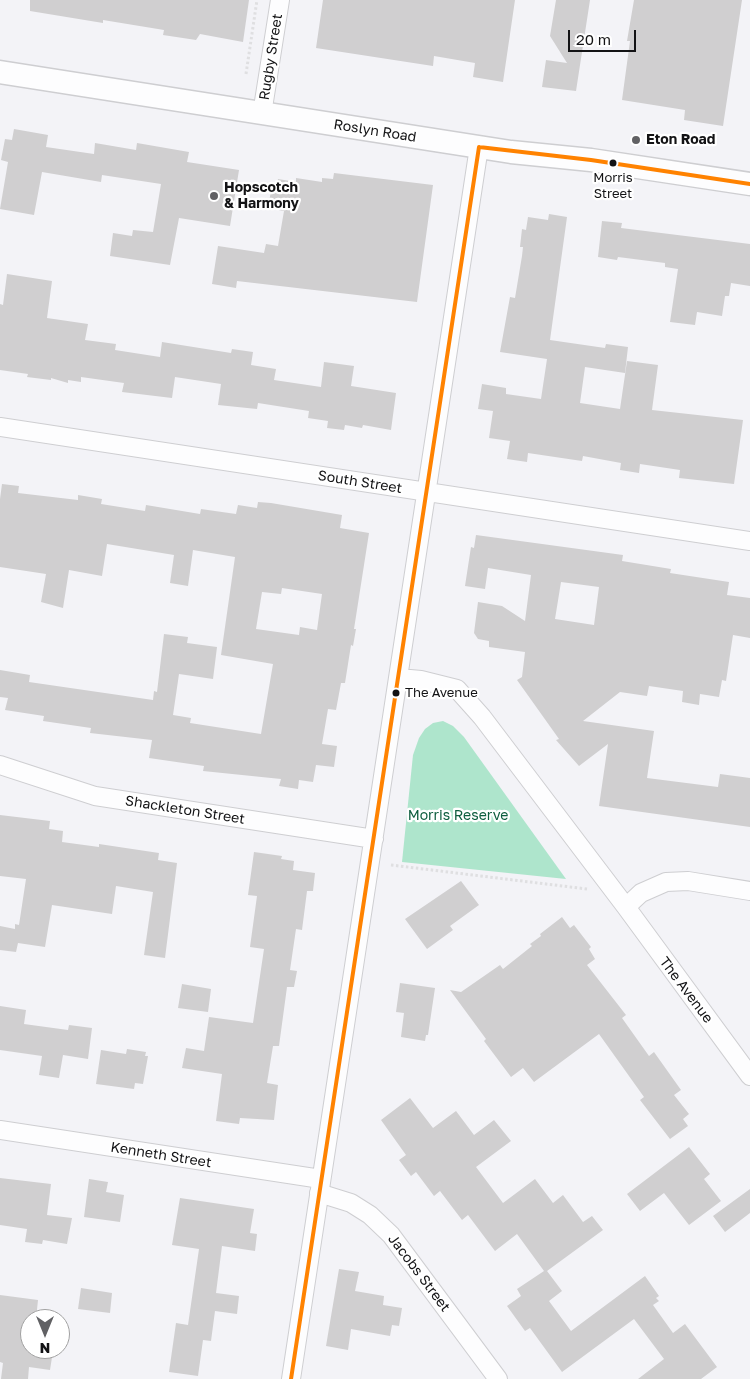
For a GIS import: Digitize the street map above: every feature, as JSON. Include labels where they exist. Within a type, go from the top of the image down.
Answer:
[{"type":"street","name":"Rugby Street","points":[[262,114],[280,0]]},
{"type":"street","name":"Roslyn Road","points":[[0,72],[479,147],[591,160],[750,184]]},
{"type":"street","points":[[291,1379],[479,147]]},
{"type":"street","name":"South Street","points":[[0,427],[750,541]]},
{"type":"street","name":"The Avenue","points":[[399,678],[421,680],[457,689],[482,717],[626,907],[750,1076]]},
{"type":"street","name":"Shackleton Street","points":[[0,765],[64,788],[95,796],[374,839]]},
{"type":"street","points":[[626,907],[641,893],[666,882],[688,881],[750,891]]},
{"type":"street","name":"Kenneth Street","points":[[0,1130],[320,1186]]},
{"type":"street","name":"Jacobs Street","points":[[320,1186],[351,1203],[392,1235],[498,1379]]},
{"type":"path","points":[[246,74],[257,0]]},
{"type":"path","points":[[391,866],[587,889]]},
{"type":"green space","name":"Morris Reserve","points":[[443,721],[453,726],[464,737],[566,879],[402,862],[413,755],[419,738],[425,729],[433,723]]},
{"type":"building","points":[[30,0],[249,0],[243,42],[200,34],[196,40],[163,35],[164,30],[103,20],[103,23],[30,11]]},
{"type":"building","points":[[323,0],[515,0],[503,82],[473,77],[475,63],[434,56],[433,66],[316,48]]},
{"type":"building","points":[[556,0],[590,0],[576,91],[542,87],[546,60],[567,63],[550,36]]},
{"type":"building","points":[[634,0],[742,0],[723,126],[684,120],[685,110],[622,100],[630,41],[627,41]]},
{"type":"building","points":[[14,129],[48,135],[46,147],[94,154],[95,143],[136,150],[137,143],[189,152],[187,162],[239,170],[230,226],[179,218],[170,265],[110,256],[113,233],[132,236],[133,230],[153,232],[161,184],[102,175],[101,182],[42,172],[34,215],[0,209],[8,162],[1,160],[5,139],[12,140]]},
{"type":"building","points":[[334,173],[433,185],[417,302],[237,281],[236,288],[212,284],[218,246],[264,253],[266,244],[278,246],[284,211],[268,208],[272,185],[277,186],[278,179],[296,182],[296,178],[322,182],[322,178],[333,179]]},
{"type":"building","points":[[549,214],[567,217],[550,340],[605,348],[606,344],[628,347],[625,373],[585,367],[580,403],[620,409],[627,361],[658,365],[652,410],[743,420],[734,484],[679,478],[680,470],[640,464],[639,473],[620,470],[621,463],[583,456],[582,461],[528,453],[527,462],[507,459],[510,441],[489,438],[493,411],[478,409],[482,384],[506,388],[506,394],[541,399],[547,359],[500,352],[510,297],[515,298],[523,247],[520,247],[522,229],[526,230],[528,217],[548,220]]},
{"type":"building","points":[[602,221],[622,223],[621,228],[750,244],[750,286],[731,283],[729,296],[725,296],[722,316],[697,312],[695,325],[670,322],[678,269],[665,267],[665,263],[618,257],[617,260],[598,257]]},
{"type":"building","points":[[7,274],[52,281],[47,318],[88,324],[85,340],[116,344],[115,350],[160,357],[162,342],[231,353],[232,349],[253,352],[251,365],[276,369],[274,380],[321,387],[324,362],[354,366],[351,386],[396,393],[391,430],[363,425],[362,428],[345,425],[344,430],[327,428],[328,421],[308,418],[309,411],[258,403],[257,409],[218,405],[221,384],[175,377],[172,398],[122,392],[124,383],[81,377],[81,382],[68,380],[68,383],[51,378],[51,380],[27,377],[28,374],[0,370],[0,304],[3,305]]},
{"type":"building","points":[[2,484],[19,486],[18,493],[78,500],[78,495],[102,499],[101,504],[145,511],[146,505],[200,514],[201,509],[236,514],[238,505],[257,508],[258,502],[271,503],[342,515],[340,528],[369,533],[354,629],[356,629],[353,646],[351,645],[345,683],[341,683],[336,710],[328,709],[322,744],[337,746],[334,767],[316,765],[313,782],[299,780],[298,789],[279,786],[281,779],[203,771],[204,766],[149,758],[152,740],[90,733],[91,728],[43,721],[44,716],[5,710],[8,698],[0,697],[0,670],[30,675],[29,682],[153,700],[154,691],[157,692],[164,634],[188,637],[187,643],[217,647],[213,679],[179,674],[173,715],[191,718],[190,723],[261,734],[273,664],[221,655],[235,557],[193,550],[188,586],[170,583],[174,555],[107,544],[102,576],[69,570],[63,608],[41,602],[46,574],[0,567],[0,499]],"holes":[[[282,588],[322,594],[317,630],[300,627],[299,635],[256,629],[262,592],[281,594]]]},
{"type":"building","points":[[476,535],[623,555],[622,561],[671,569],[670,573],[729,582],[727,595],[750,598],[750,638],[733,635],[726,681],[722,680],[719,697],[700,694],[699,705],[682,702],[683,691],[649,686],[647,696],[620,692],[583,721],[654,731],[647,778],[718,787],[720,774],[750,778],[750,827],[599,806],[608,744],[579,766],[556,740],[559,739],[517,680],[522,677],[525,652],[489,647],[489,641],[478,639],[474,633],[478,602],[502,606],[525,621],[531,575],[488,568],[485,589],[465,586],[471,547],[474,548]],"holes":[[[561,582],[599,587],[594,625],[555,619]]]},
{"type":"building","points":[[0,815],[50,821],[49,829],[63,831],[62,842],[99,847],[99,844],[159,853],[158,860],[177,863],[165,958],[144,955],[153,892],[116,886],[112,914],[52,905],[45,947],[18,943],[16,952],[0,950],[0,926],[15,929],[15,924],[19,925],[26,879],[0,876]]},
{"type":"building","points":[[254,852],[282,856],[281,859],[294,861],[293,870],[315,873],[313,891],[307,891],[302,930],[296,929],[290,970],[297,971],[294,987],[287,987],[279,1046],[273,1046],[267,1083],[278,1085],[274,1120],[240,1118],[239,1124],[216,1121],[222,1074],[182,1068],[186,1048],[204,1051],[209,1017],[253,1023],[264,949],[250,947],[257,896],[248,895]]},
{"type":"building","points":[[461,881],[479,905],[450,926],[453,930],[427,949],[405,919]]},
{"type":"building","points":[[562,917],[570,928],[574,925],[591,947],[589,949],[595,959],[587,965],[626,1015],[622,1018],[649,1056],[654,1052],[681,1090],[674,1095],[689,1114],[683,1119],[688,1126],[670,1139],[640,1100],[644,1097],[599,1034],[534,1082],[523,1068],[511,1077],[450,990],[461,992],[500,965],[503,969],[532,946],[530,944],[541,936],[540,934]]},
{"type":"building","points":[[400,983],[435,988],[428,1035],[426,1035],[425,1041],[401,1037],[404,1013],[396,1012]]},
{"type":"building","points":[[182,984],[211,989],[208,1012],[178,1008]]},
{"type":"building","points":[[0,1006],[26,1010],[24,1024],[68,1030],[69,1025],[92,1028],[88,1059],[63,1055],[59,1078],[39,1075],[42,1056],[0,1050]]},
{"type":"building","points":[[127,1049],[146,1052],[145,1056],[148,1056],[143,1084],[135,1083],[134,1089],[96,1084],[101,1050],[126,1054]]},
{"type":"building","points":[[410,1098],[433,1128],[456,1111],[474,1135],[494,1120],[511,1141],[476,1167],[503,1203],[535,1179],[553,1203],[563,1195],[583,1222],[592,1216],[603,1230],[547,1271],[562,1291],[549,1301],[571,1331],[645,1276],[659,1296],[656,1298],[659,1301],[653,1305],[673,1333],[685,1324],[717,1367],[701,1379],[638,1379],[664,1359],[634,1319],[562,1372],[530,1328],[525,1331],[507,1306],[521,1296],[517,1289],[544,1271],[517,1234],[495,1251],[468,1215],[462,1220],[440,1191],[434,1196],[416,1172],[411,1176],[399,1160],[406,1155],[381,1120]]},
{"type":"building","points":[[689,1147],[710,1174],[704,1179],[721,1201],[689,1225],[664,1193],[640,1211],[627,1194]]},
{"type":"building","points":[[0,1178],[51,1184],[47,1215],[72,1218],[67,1244],[43,1240],[42,1244],[25,1242],[27,1229],[0,1225]]},
{"type":"building","points":[[89,1179],[108,1182],[106,1192],[124,1195],[120,1222],[84,1217]]},
{"type":"building","points":[[750,1189],[750,1213],[725,1232],[713,1216]]},
{"type":"building","points":[[180,1198],[254,1209],[250,1233],[257,1234],[255,1251],[222,1246],[216,1293],[239,1296],[237,1314],[215,1311],[211,1341],[203,1340],[198,1376],[169,1372],[176,1323],[188,1325],[199,1249],[172,1245]]},
{"type":"building","points":[[339,1269],[359,1272],[355,1291],[384,1296],[383,1305],[402,1308],[399,1326],[392,1325],[390,1336],[351,1329],[348,1350],[326,1346]]},
{"type":"building","points":[[81,1288],[112,1293],[110,1313],[78,1309]]},
{"type":"building","points":[[0,1295],[38,1300],[37,1309],[20,1309],[20,1359],[52,1359],[50,1370],[29,1367],[28,1379],[1,1379],[3,1363],[0,1362]]},
{"type":"transit line","points":[[479,147],[591,160],[750,184]]},
{"type":"transit line","points":[[291,1379],[479,147]]},
{"type":"place","name":"Eton Road","points":[[636,140]]},
{"type":"place","name":"Morris Street","points":[[613,163]]},
{"type":"place","name":"Hopscotch & Harmony","points":[[214,196]]},
{"type":"place","name":"The Avenue","points":[[396,693]]}]
